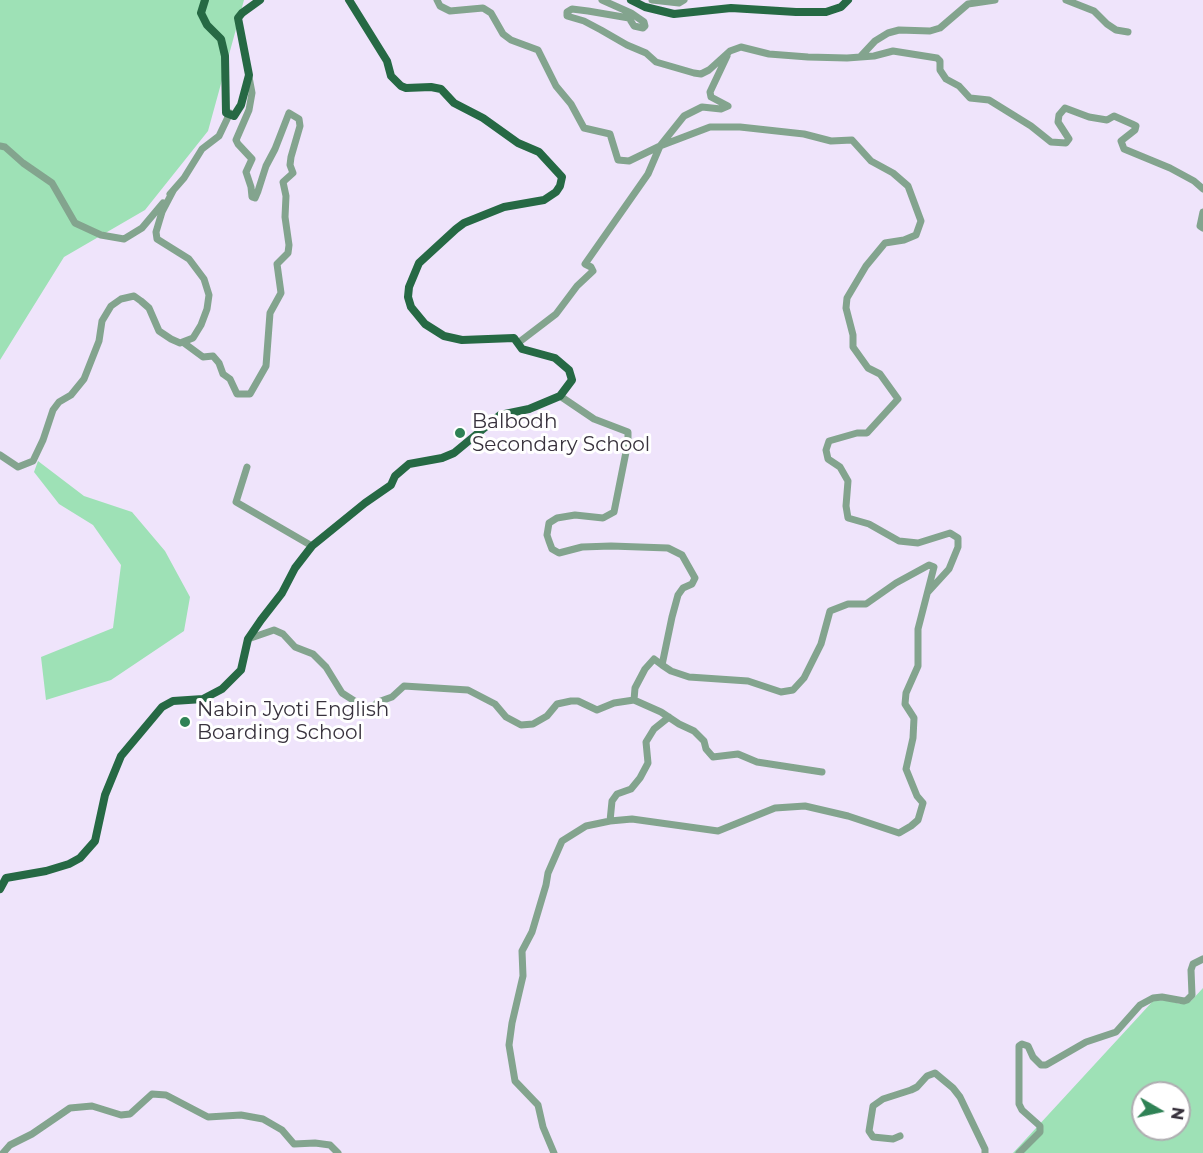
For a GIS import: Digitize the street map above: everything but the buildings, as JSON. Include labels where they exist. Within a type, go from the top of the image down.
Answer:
[{"type":"main road","points":[[205,0],[202,6],[203,19],[221,39],[225,56],[226,113],[234,116],[241,105],[249,75],[238,18],[260,0]]},
{"type":"main road","points":[[0,889],[6,878],[46,871],[80,858],[94,841],[105,795],[121,756],[162,707],[173,701],[203,699],[222,689],[242,670],[248,639],[282,593],[295,568],[312,546],[364,503],[391,485],[395,476],[409,464],[442,458],[454,453],[500,415],[529,409],[560,396],[572,380],[569,370],[555,358],[522,349],[514,338],[462,340],[444,336],[425,324],[416,315],[408,297],[409,287],[419,263],[464,223],[504,207],[544,200],[556,192],[560,186],[561,177],[539,152],[519,143],[483,118],[454,103],[441,89],[401,86],[391,76],[387,61],[349,0]]},
{"type":"main road","points":[[631,0],[645,7],[674,14],[731,8],[826,12],[841,7],[848,0]]},
{"type":"street","points":[[437,0],[440,6],[450,10],[483,8],[491,13],[503,34],[511,40],[538,50],[556,86],[571,104],[584,128],[610,134],[618,160],[629,161],[660,146],[710,127],[726,126],[804,134],[831,141],[852,140],[872,161],[908,186],[921,221],[916,235],[904,240],[885,243],[866,266],[847,298],[846,308],[853,335],[853,347],[868,368],[880,374],[897,399],[867,433],[857,433],[829,441],[826,450],[828,459],[840,467],[848,481],[846,506],[848,518],[869,524],[899,541],[918,543],[950,533],[958,538],[958,547],[949,568],[927,594]]},
{"type":"street","points":[[602,0],[631,13],[644,22],[645,26],[643,28],[634,26],[629,18],[588,11],[572,9],[567,12],[567,16],[584,21],[646,53],[656,62],[694,73],[702,74],[728,53],[741,47],[769,54],[847,58],[874,56],[893,51],[937,58],[940,61],[940,70],[946,79],[959,86],[970,98],[989,100],[1031,126],[1051,142],[1066,143],[1069,139],[1058,122],[1059,115],[1065,108],[1098,119],[1107,120],[1114,117],[1136,126],[1135,130],[1121,141],[1124,149],[1170,168],[1194,181],[1203,189]]},
{"type":"street","points":[[652,0],[679,3],[684,0]]},
{"type":"street","points":[[861,56],[875,41],[888,33],[899,30],[930,31],[940,28],[968,4],[995,0]]},
{"type":"street","points":[[1066,0],[1095,11],[1116,30],[1128,32]]},
{"type":"street","points":[[518,343],[556,314],[577,286],[593,271],[585,264],[648,174],[660,146],[684,116],[702,107],[721,110],[728,106],[711,97],[710,92],[728,53]]},
{"type":"street","points":[[184,343],[203,357],[213,356],[219,363],[223,374],[230,379],[237,394],[250,394],[266,366],[270,314],[281,293],[277,264],[288,253],[289,244],[283,182],[293,173],[290,165],[291,157],[300,126],[298,119],[289,113],[255,198],[252,197],[246,172],[252,159],[236,140],[249,110],[252,93],[249,75]]},
{"type":"street","points":[[0,146],[6,147],[23,163],[52,183],[75,223],[101,235],[124,238],[142,228],[184,178],[202,149],[219,136],[230,113]]},
{"type":"street","points":[[0,455],[18,466],[33,461],[53,410],[59,402],[71,395],[84,379],[99,341],[102,321],[111,306],[121,299],[134,296],[141,300],[149,309],[159,331],[180,344],[193,338],[207,309],[209,295],[204,279],[181,253],[157,240],[156,232],[162,212],[173,191]]},
{"type":"street","points":[[1203,212],[1200,226],[1203,228]]},
{"type":"street","points":[[560,396],[594,419],[628,432],[628,442],[614,512],[603,518],[575,515],[557,518],[549,523],[547,535],[552,549],[559,553],[591,546],[668,548],[682,555],[695,578],[692,584],[683,588],[678,595],[662,665]]},
{"type":"street","points":[[247,467],[236,502],[312,546]]},
{"type":"street","points":[[554,1153],[543,1127],[538,1105],[515,1081],[509,1045],[523,976],[522,951],[532,932],[548,873],[562,840],[586,826],[632,819],[718,831],[775,808],[805,806],[848,816],[899,833],[911,826],[918,820],[923,803],[917,796],[906,769],[914,718],[905,704],[906,693],[918,666],[918,630],[934,567],[929,565],[896,582],[866,603],[848,604],[830,611],[821,644],[804,678],[793,690],[781,692],[735,679],[689,677],[654,659],[645,669],[635,688],[634,700]]},
{"type":"street","points":[[248,639],[274,630],[283,634],[295,646],[314,654],[326,667],[342,693],[368,709],[392,697],[404,686],[468,690],[495,704],[506,717],[521,725],[533,724],[547,716],[557,704],[578,701],[597,710],[614,703],[634,700],[694,731],[704,741],[712,757],[738,754],[757,762],[822,772]]},
{"type":"street","points":[[610,821],[612,801],[617,794],[631,789],[640,778],[648,764],[646,742],[654,729],[669,717]]},
{"type":"street","points":[[1019,1153],[1040,1132],[1040,1126],[1022,1110],[1020,1104],[1019,1046],[1022,1044],[1028,1046],[1033,1057],[1041,1065],[1046,1065],[1086,1042],[1116,1032],[1140,1005],[1153,998],[1187,1000],[1192,995],[1191,970],[1193,964],[1203,959]]},
{"type":"street","points":[[900,1136],[893,1139],[873,1137],[869,1131],[873,1106],[883,1099],[911,1090],[927,1076],[935,1073],[960,1097],[985,1153]]},
{"type":"street","points":[[3,1153],[10,1145],[32,1134],[70,1108],[92,1106],[121,1115],[130,1114],[152,1094],[166,1095],[208,1117],[242,1115],[263,1119],[282,1130],[294,1144],[330,1145],[338,1153]]},
{"type":"green space","points":[[0,0],[244,0],[208,131],[145,210],[64,257],[0,360]]},
{"type":"green space","points":[[38,461],[84,496],[132,512],[165,551],[190,597],[184,631],[111,680],[46,700],[41,657],[113,628],[121,565],[93,525],[59,504],[34,472]]},
{"type":"green space","points":[[1203,988],[1203,1153],[1013,1153],[1153,1001],[1166,1000],[1180,1004],[1191,1001]]},
{"type":"place","name":"Balbodh Secondary School","points":[[460,433]]},
{"type":"place","name":"Nabin Jyoti English Boarding School","points":[[185,722]]}]
